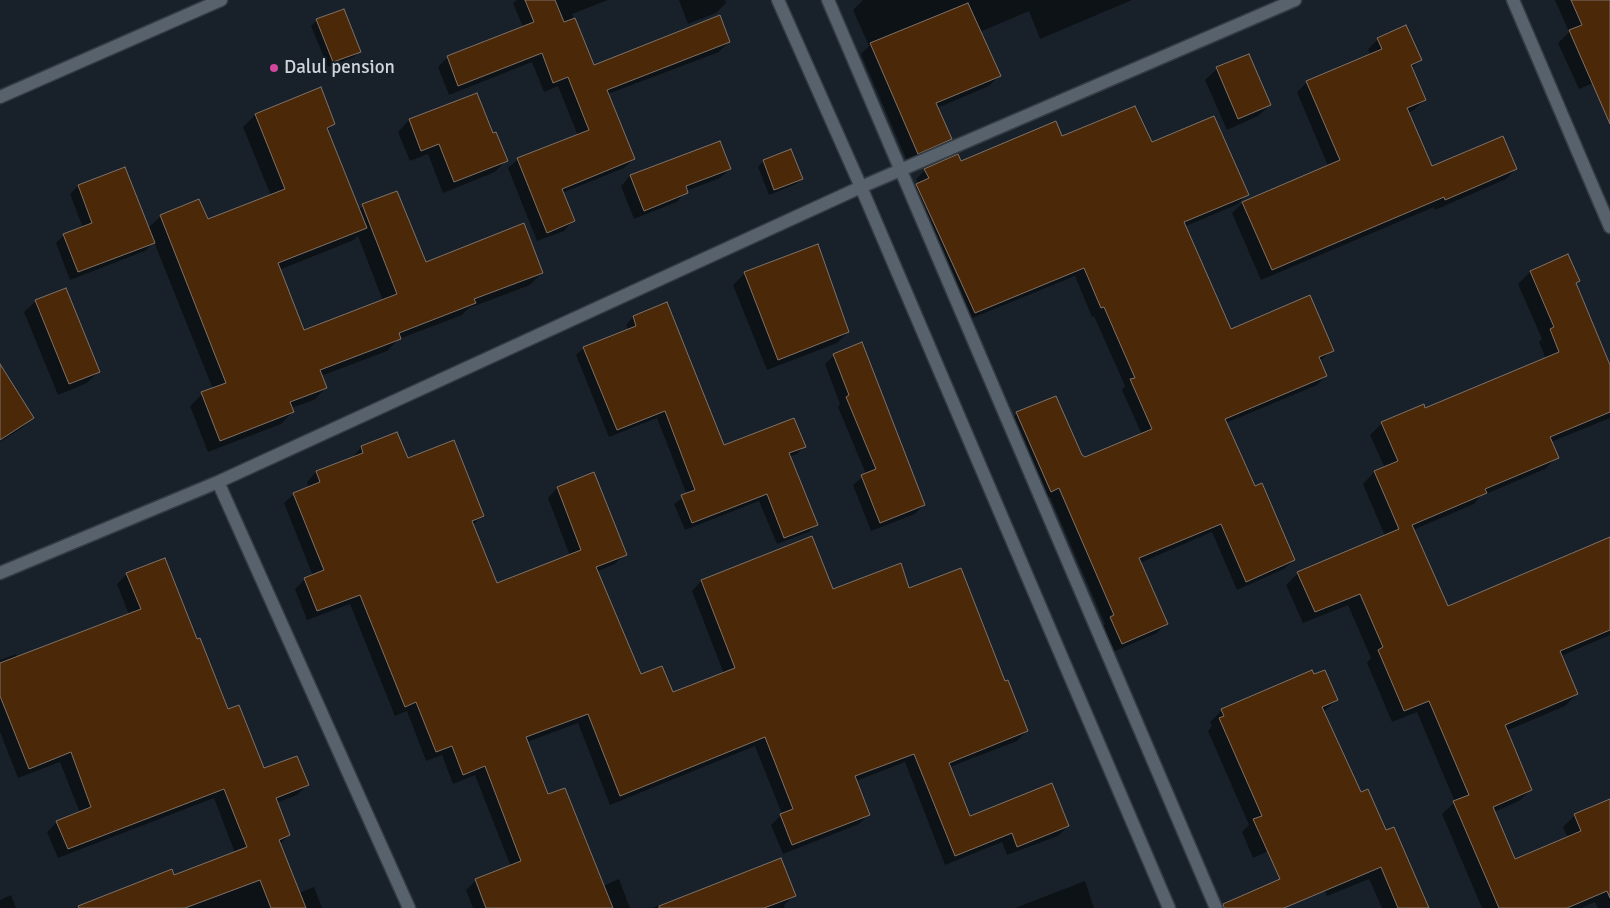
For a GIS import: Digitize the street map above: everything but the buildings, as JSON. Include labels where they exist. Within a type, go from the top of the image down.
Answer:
[{"type":"street","points":[[0,96],[221,0]]},
{"type":"street","points":[[778,0],[861,187],[1169,908]]},
{"type":"street","points":[[828,0],[1216,908]]},
{"type":"street","points":[[0,574],[218,482],[861,187],[1295,0]]},
{"type":"street","points":[[1513,0],[1610,227]]},
{"type":"street","points":[[218,482],[409,908]]},
{"type":"place","name":"Dalul pension","points":[[274,68]]}]
